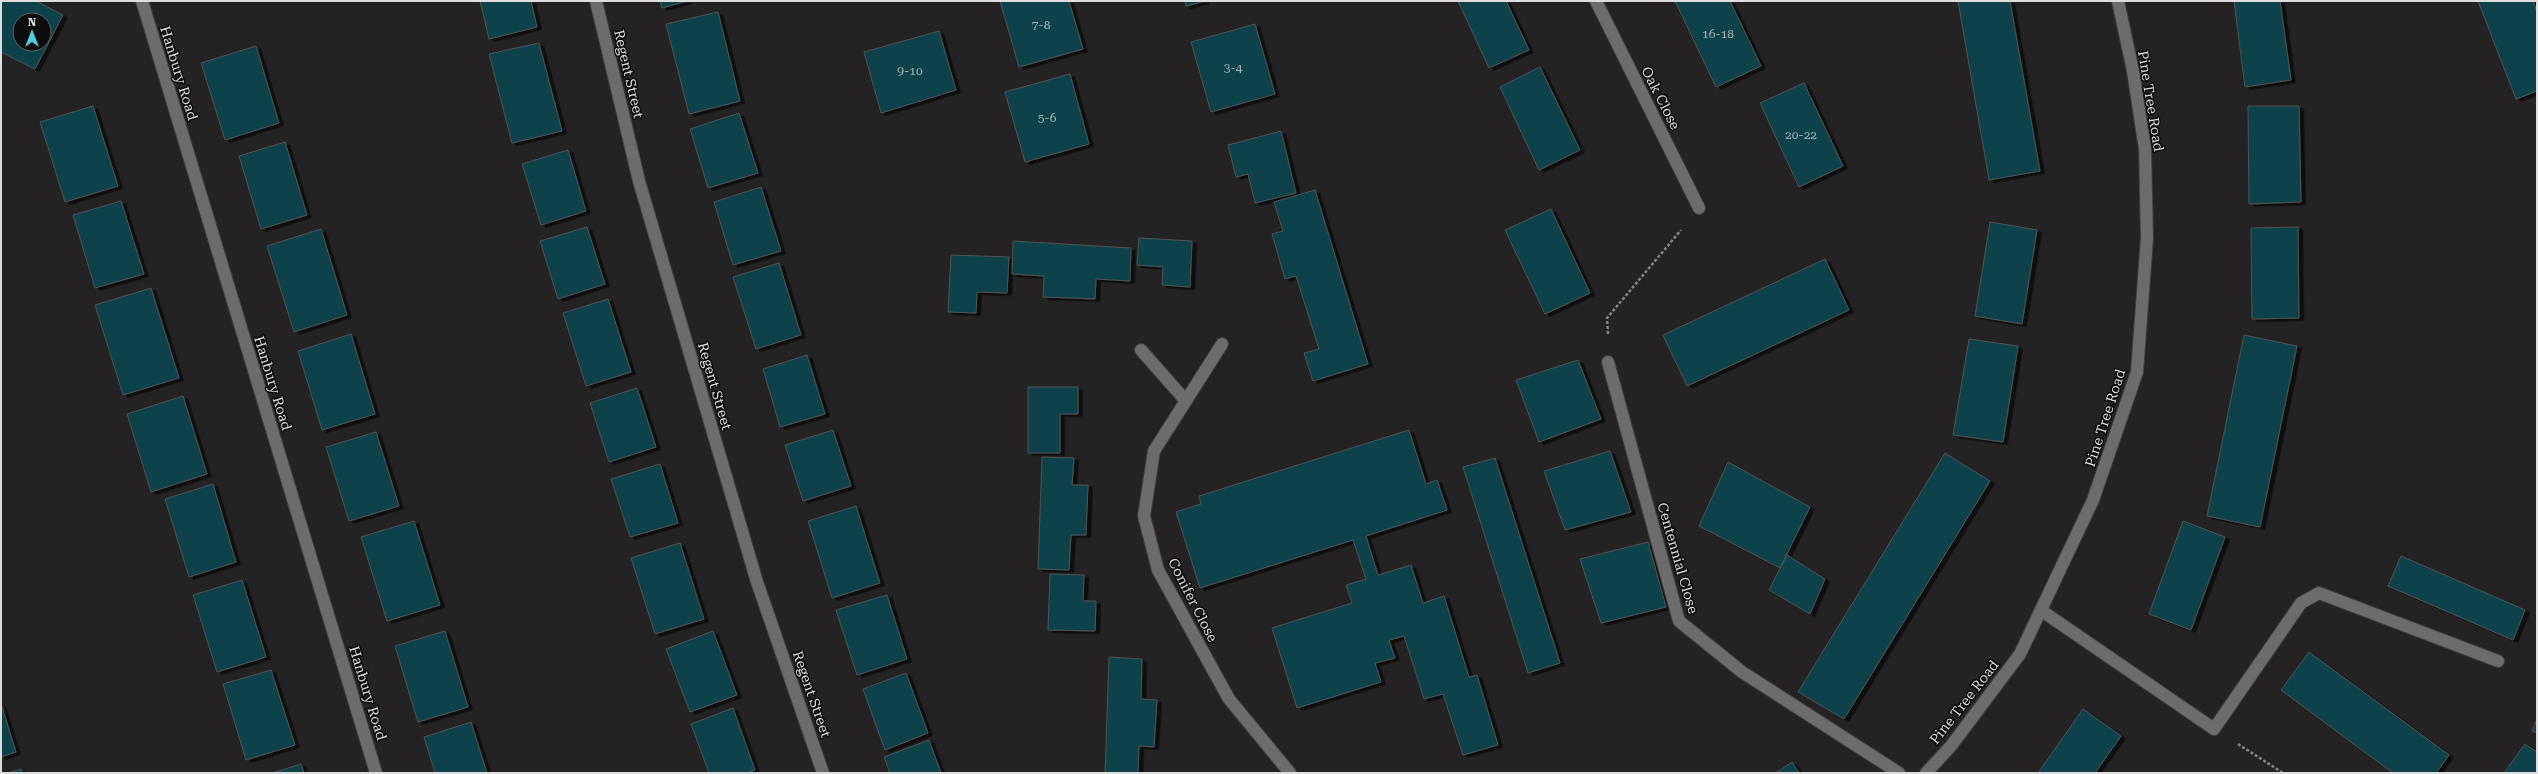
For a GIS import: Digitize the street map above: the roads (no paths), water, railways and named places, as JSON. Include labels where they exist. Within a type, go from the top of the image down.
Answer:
[{"type":"street","name":"Hanbury Road","points":[[142,1],[376,773]]},
{"type":"street","name":"Regent Street","points":[[596,1],[639,181],[756,582],[823,773]]},
{"type":"street","name":"Oak Close","points":[[1596,1],[1699,208]]},
{"type":"street","name":"Pine Tree Road","points":[[1926,773],[1951,746],[2020,654],[2042,611],[2093,500],[2137,372],[2147,238],[2145,149],[2133,70],[2118,1]]},
{"type":"street","name":"Conifer Close","points":[[1222,344],[1154,451],[1144,516],[1158,570],[1229,699],[1290,773]]},
{"type":"street","points":[[1141,350],[1186,401]]},
{"type":"street","name":"Centennial Close","points":[[1608,362],[1679,621],[1742,672],[1900,773]]},
{"type":"street","points":[[2042,611],[2214,729],[2302,603],[2319,594],[2498,661]]}]
